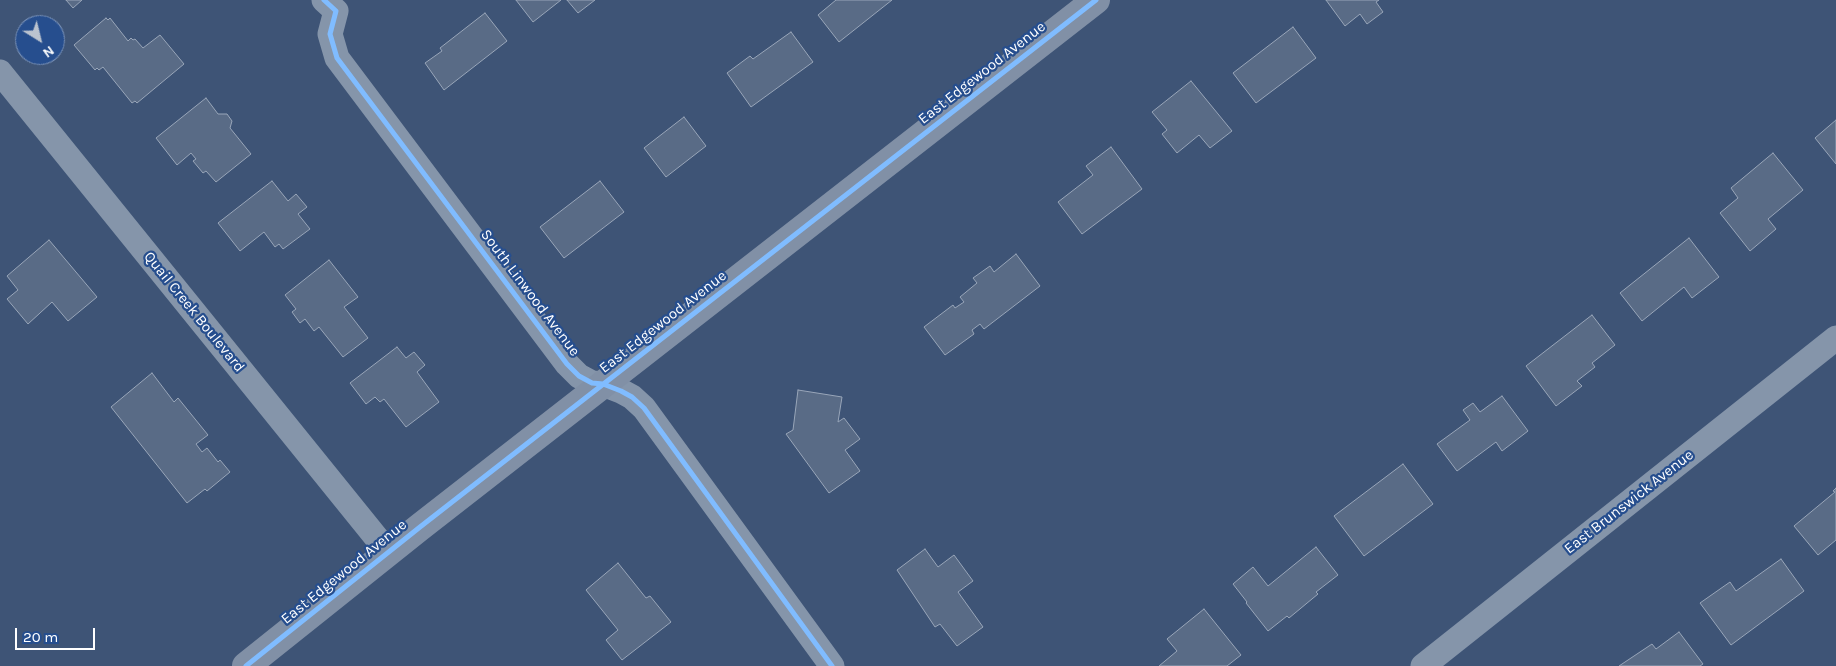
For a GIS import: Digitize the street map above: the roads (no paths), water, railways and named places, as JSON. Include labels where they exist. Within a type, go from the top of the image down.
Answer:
[{"type":"main road","name":"East Edgewood Avenue","points":[[246,666],[388,552],[1096,0]]},
{"type":"street","name":"South Linwood Avenue","points":[[335,4],[330,34],[338,58],[567,364],[579,376],[592,383],[603,384],[632,397],[644,408],[832,666]]},
{"type":"street","name":"Quail Creek Boulevard","points":[[0,72],[388,552]]},
{"type":"street","name":"East Brunswick Avenue","points":[[1423,666],[1836,338]]}]
